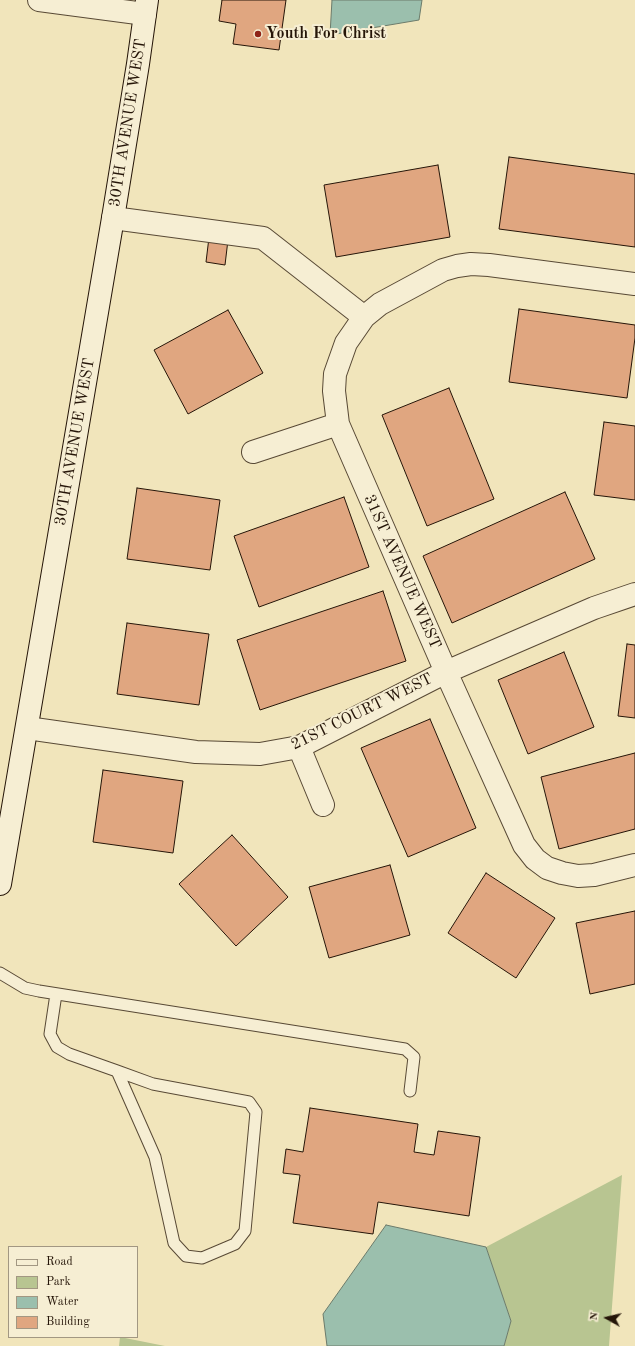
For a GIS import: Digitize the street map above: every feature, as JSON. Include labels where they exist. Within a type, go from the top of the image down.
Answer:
[{"type":"street","points":[[39,0],[146,7]]},
{"type":"street","name":"30TH AVENUE WEST","points":[[0,884],[113,218],[146,7]]},
{"type":"street","points":[[113,218],[263,238],[364,317]]},
{"type":"street","name":"31ST AVENUE WEST","points":[[635,284],[489,265],[471,264],[443,270],[380,304],[364,317],[346,343],[336,374],[334,392],[338,424],[446,672],[524,845],[535,859],[547,868],[578,876],[594,875],[635,865]]},
{"type":"street","points":[[253,452],[338,424]]},
{"type":"street","name":"21ST COURT WEST","points":[[27,728],[196,752],[260,754],[299,746],[446,672],[594,608],[635,594]]},
{"type":"street","points":[[299,746],[323,805]]},
{"type":"lane","points":[[0,973],[25,988],[56,994],[405,1049],[414,1057],[410,1091]]},
{"type":"lane","points":[[56,994],[50,1034],[57,1047],[69,1054],[117,1071],[153,1084],[249,1102],[256,1112],[245,1231],[235,1244],[202,1258],[186,1256],[174,1243],[155,1157],[117,1071]]},
{"type":"green space","points":[[622,1175],[609,1346],[504,1346],[511,1321],[486,1247]]},
{"type":"green space","points":[[120,1338],[125,1338],[165,1346],[119,1346]]},
{"type":"water","points":[[332,0],[422,0],[419,20],[330,35]]},
{"type":"water","points":[[386,1225],[486,1247],[511,1321],[504,1346],[327,1346],[323,1314]]},
{"type":"building","name":"Youth For Christ","points":[[222,0],[286,0],[279,50],[233,44],[236,24],[219,21]]},
{"type":"building","points":[[509,157],[635,174],[635,247],[499,229]]},
{"type":"building","points":[[438,165],[450,237],[336,257],[324,185]]},
{"type":"building","points":[[211,221],[230,223],[225,265],[206,262]]},
{"type":"building","points":[[519,309],[635,325],[635,338],[627,398],[509,382]]},
{"type":"building","points":[[228,310],[263,373],[188,414],[154,350]]},
{"type":"building","points":[[449,388],[494,499],[427,526],[382,415]]},
{"type":"building","points":[[604,422],[635,426],[635,500],[594,495]]},
{"type":"building","points":[[137,488],[220,500],[210,570],[127,559]]},
{"type":"building","points":[[565,492],[595,559],[452,623],[423,556]]},
{"type":"building","points":[[344,497],[369,567],[259,607],[234,536]]},
{"type":"building","points":[[383,591],[406,661],[260,710],[237,640]]},
{"type":"building","points":[[127,623],[209,634],[199,705],[117,694]]},
{"type":"building","points":[[627,644],[635,645],[635,718],[618,716]]},
{"type":"building","points":[[564,652],[594,727],[528,754],[498,680]]},
{"type":"building","points":[[430,719],[476,828],[408,857],[361,748]]},
{"type":"building","points":[[635,753],[635,829],[559,849],[541,777]]},
{"type":"building","points":[[103,770],[183,781],[173,853],[93,842]]},
{"type":"building","points":[[232,835],[288,897],[236,946],[179,884]]},
{"type":"building","points":[[390,865],[410,935],[329,958],[309,887]]},
{"type":"building","points":[[486,873],[555,918],[516,978],[448,933]]},
{"type":"building","points":[[635,911],[635,984],[590,994],[576,923]]},
{"type":"building","points":[[310,1108],[418,1124],[414,1152],[434,1155],[438,1131],[480,1137],[469,1216],[378,1202],[373,1234],[293,1223],[300,1175],[283,1173],[286,1149],[303,1152]]},
{"type":"place","name":"Youth For Christ","points":[[258,34]]}]
